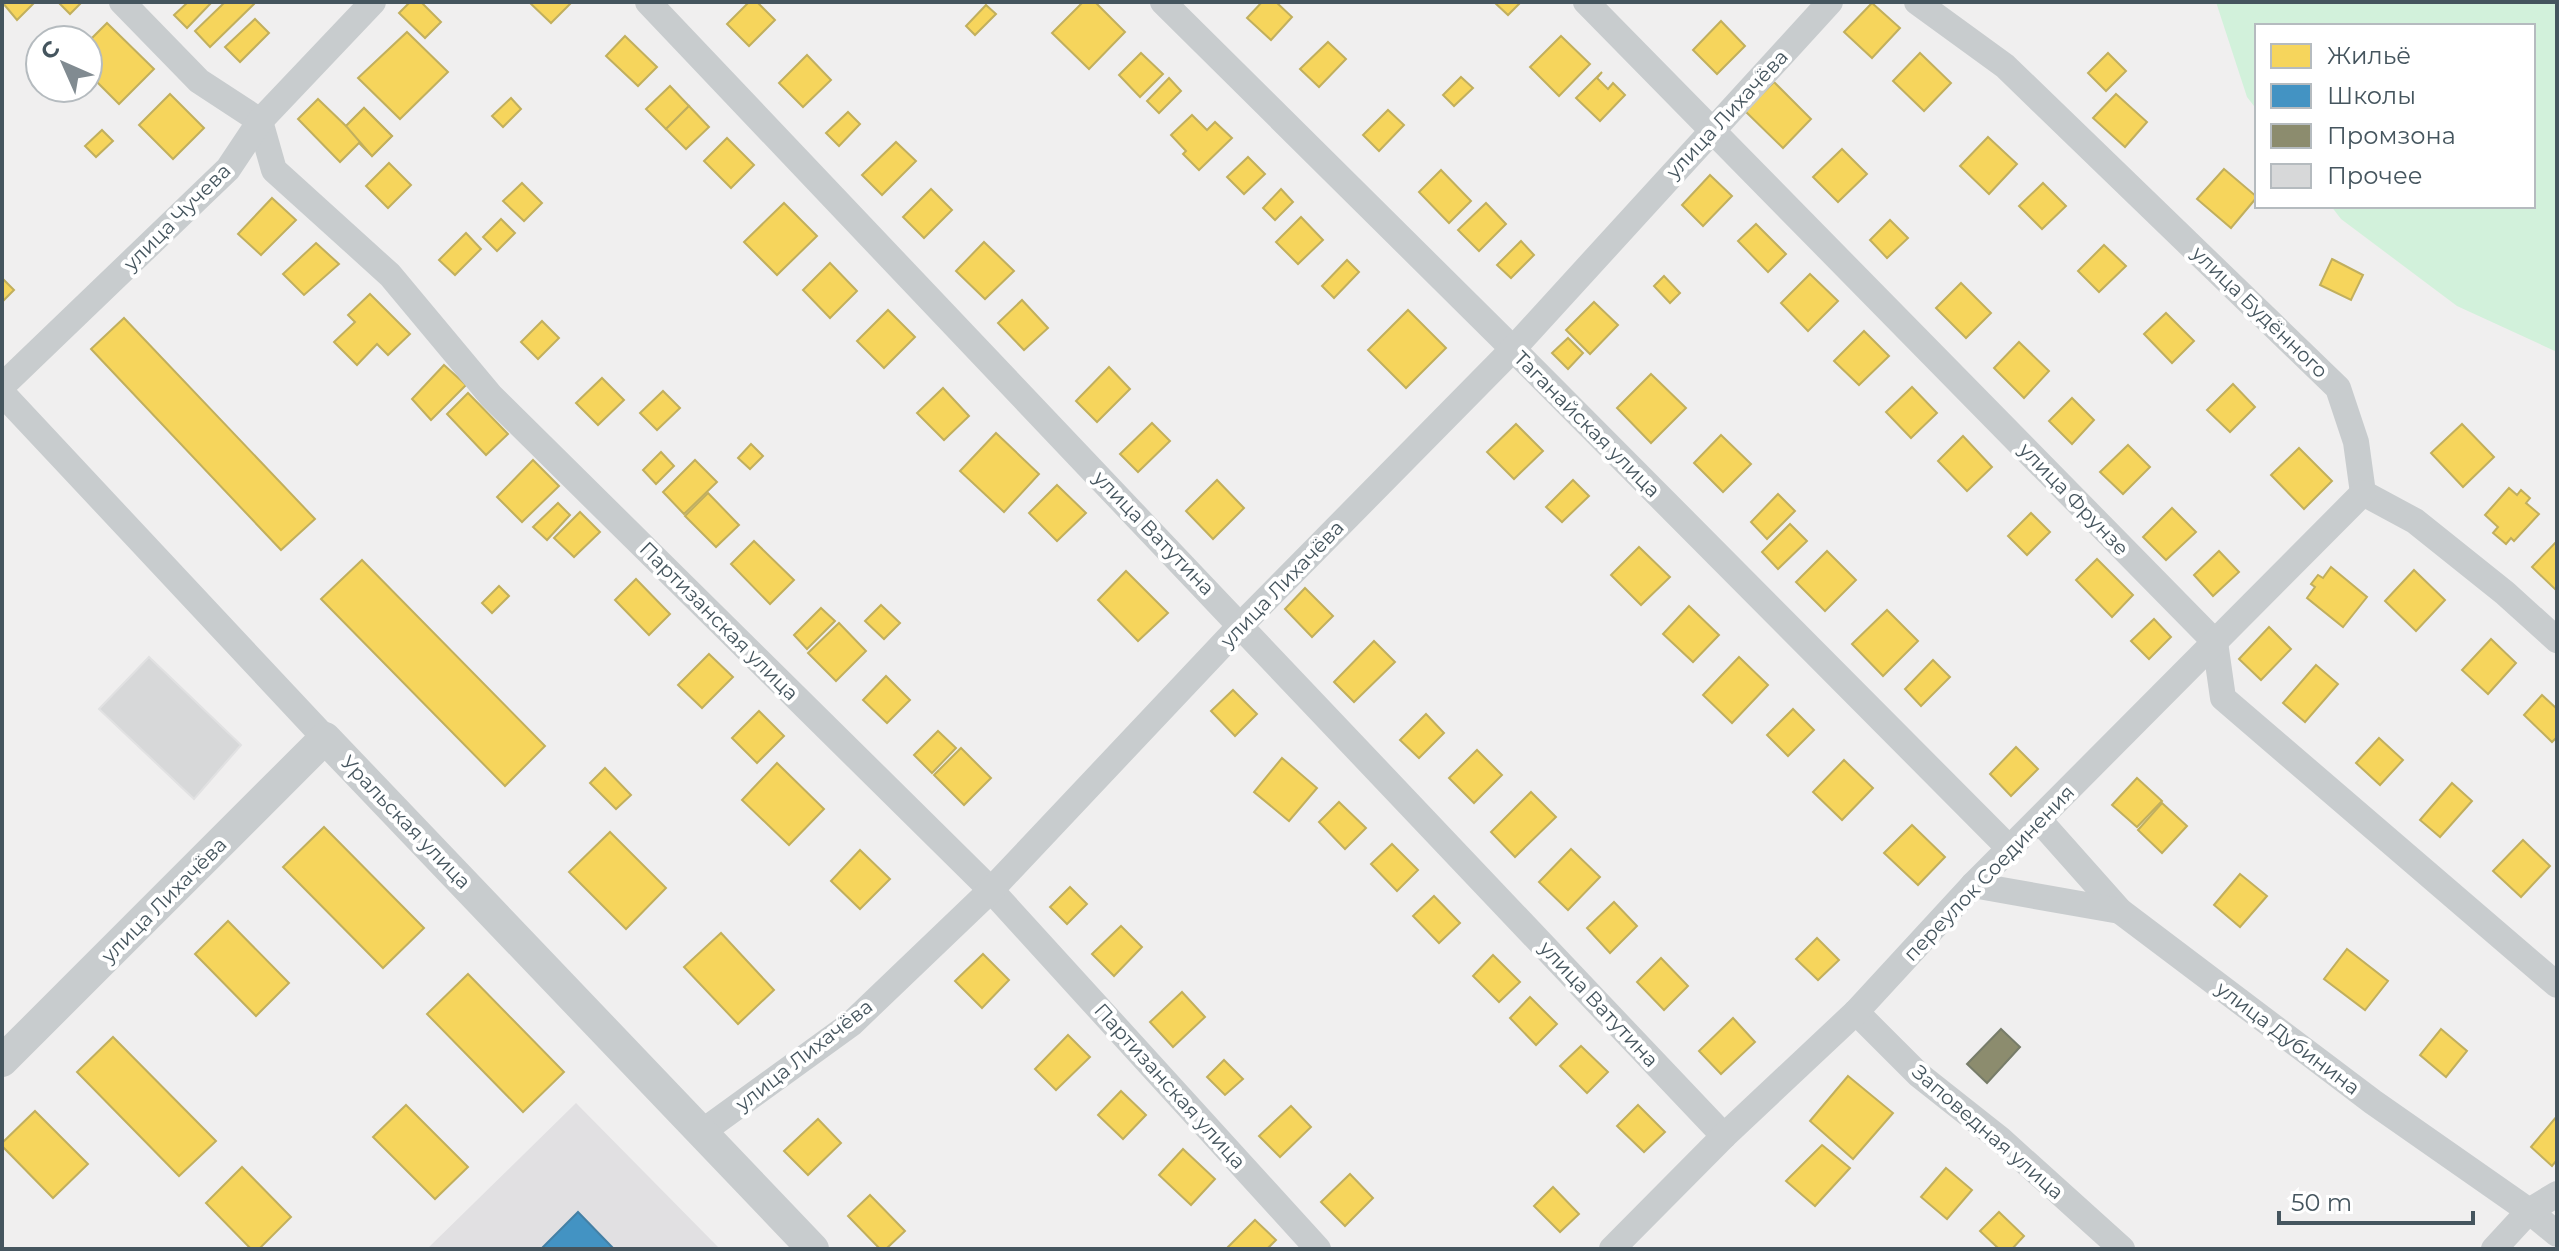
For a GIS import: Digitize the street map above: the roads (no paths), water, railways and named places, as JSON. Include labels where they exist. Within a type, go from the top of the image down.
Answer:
[{"type":"street","points":[[122,2],[199,81],[260,121]]},
{"type":"street","name":"улица Чучева","points":[[2,386],[228,169],[260,121],[373,2]]},
{"type":"street","name":"улица Ватутина","points":[[648,2],[1724,1136]]},
{"type":"street","name":"Таганайская улица","points":[[1163,2],[2010,849]]},
{"type":"street","name":"улица Фрунзе","points":[[1586,2],[2215,642]]},
{"type":"street","name":"улица Лихачёва","points":[[702,1132],[851,1024],[991,890],[1241,625],[1513,349],[1830,2]]},
{"type":"street","name":"улица Будённого","points":[[1917,2],[2005,66],[2338,388],[2356,442],[2363,493]]},
{"type":"street","name":"Партизанская улица","points":[[260,121],[274,170],[390,275],[491,396],[991,890],[1318,1249]]},
{"type":"street","name":"Уральская улица","points":[[2,393],[325,738],[813,1249]]},
{"type":"street","points":[[2363,493],[2415,521],[2505,593],[2557,640]]},
{"type":"street","name":"переулок Соединения","points":[[1612,1249],[1724,1136],[1856,1012],[1973,885],[2363,493]]},
{"type":"street","points":[[2215,642],[2223,698],[2557,985]]},
{"type":"street","name":"улица Лихачёва","points":[[2,1061],[325,738]]},
{"type":"street","name":"улица Дубинина","points":[[2039,820],[2120,911],[2373,1102],[2557,1234]]},
{"type":"street","points":[[1973,885],[2120,911]]},
{"type":"street","name":"Заповедная улица","points":[[1856,1012],[1919,1075],[2000,1139],[2122,1249]]},
{"type":"street","points":[[2494,1249],[2529,1211],[2557,1194]]}]
